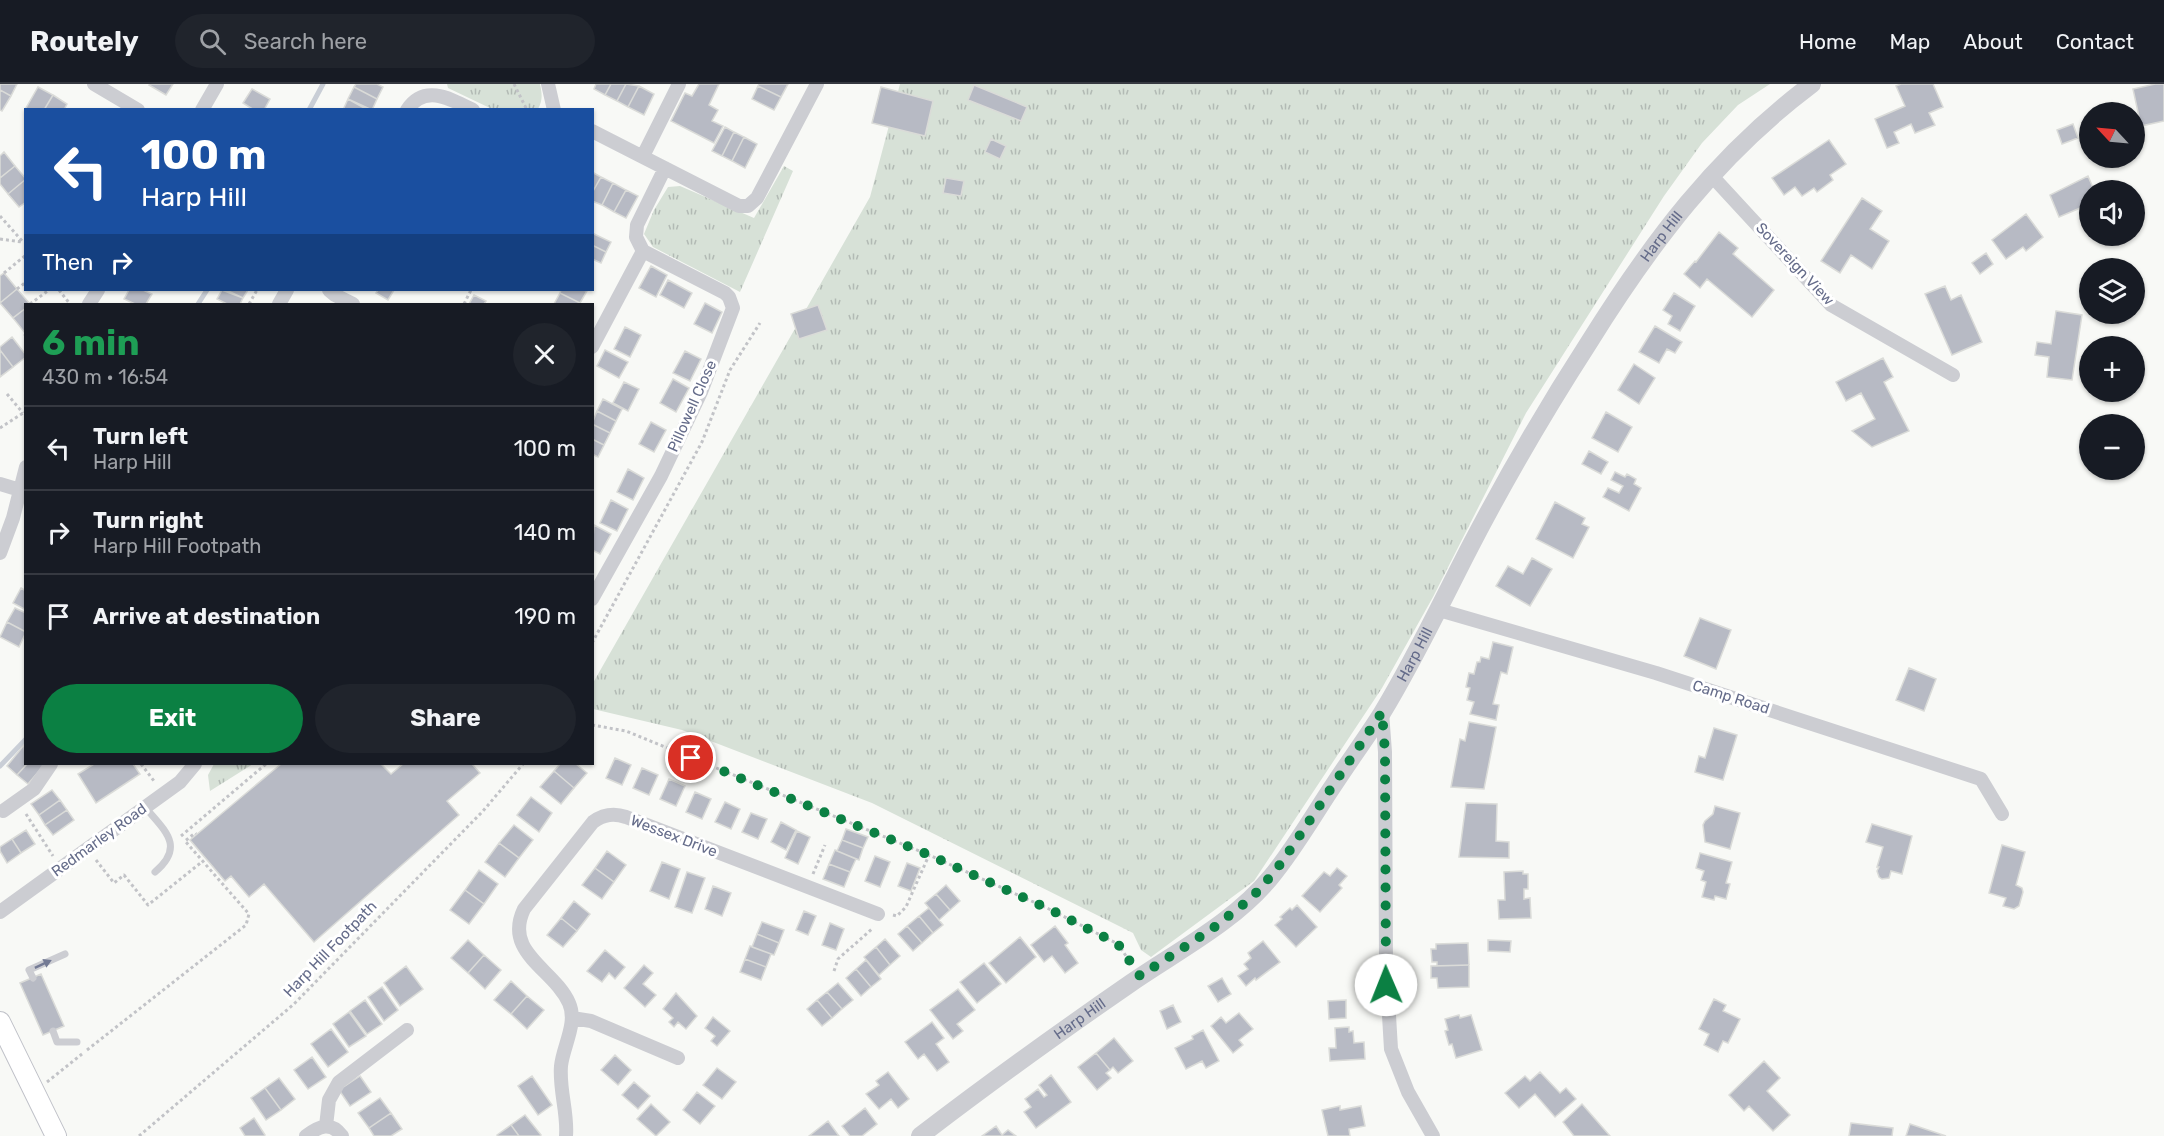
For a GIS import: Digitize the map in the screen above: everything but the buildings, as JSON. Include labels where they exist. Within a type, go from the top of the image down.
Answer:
[{"type":"main road","points":[[0,1022],[56,1136]]},
{"type":"street","points":[[94,84],[135,108]]},
{"type":"street","points":[[202,108],[217,84]]},
{"type":"street","points":[[548,84],[554,108]]},
{"type":"street","points":[[643,156],[679,84]]},
{"type":"street","name":"Harp Hill","points":[[920,1136],[1052,1037],[1212,929],[1260,889],[1282,862],[1382,712],[1439,610],[1497,496],[1566,378],[1647,255],[1711,175],[1760,127],[1812,84]]},
{"type":"street","points":[[594,132],[739,206],[748,206],[757,198],[814,85]]},
{"type":"street","points":[[408,108],[416,97],[431,91],[441,93],[469,108]]},
{"type":"street","points":[[594,343],[643,251],[636,237],[637,225],[665,168]]},
{"type":"street","name":"Sovereign View","points":[[1711,175],[1831,305],[1953,375]]},
{"type":"street","name":"Pillowell Close","points":[[594,594],[661,476],[701,392],[733,309],[725,293],[643,251]]},
{"type":"street","points":[[330,291],[351,303]]},
{"type":"street","points":[[0,553],[13,518],[24,475]]},
{"type":"street","points":[[0,484],[20,490]]},
{"type":"street","name":"Camp Road","points":[[1439,610],[1656,673],[1982,779],[2002,814]]},
{"type":"street","points":[[1382,712],[1385,752],[1386,965],[1391,1049],[1408,1092],[1433,1136]]},
{"type":"street","points":[[3,811],[34,789],[50,765]]},
{"type":"street","name":"Redmarley Road","points":[[0,912],[180,782],[194,765]]},
{"type":"street","name":"Wessex Drive","points":[[572,1018],[565,996],[522,946],[519,926],[524,909],[588,827],[599,818],[613,814],[626,817],[878,914]]},
{"type":"street","points":[[566,1136],[561,1075],[572,1018],[591,1021],[678,1058]]},
{"type":"street","points":[[326,1126],[329,1100],[339,1082],[407,1030]]},
{"type":"street","points":[[306,1136],[315,1129],[326,1126],[334,1127],[342,1136]]},
{"type":"lane","points":[[145,807],[166,832],[171,844],[168,859],[155,872]]},
{"type":"lane","points":[[33,978],[29,970],[65,954]]},
{"type":"lane","points":[[53,1031],[57,1042],[78,1042]]},
{"type":"path","points":[[514,84],[526,108]]},
{"type":"path","points":[[0,216],[24,243]]},
{"type":"path","points":[[0,239],[24,244]]},
{"type":"path","points":[[4,273],[24,257]]},
{"type":"path","points":[[17,289],[24,284]]},
{"type":"path","points":[[31,303],[48,291]]},
{"type":"path","points":[[60,291],[69,303]]},
{"type":"path","points":[[594,639],[702,442],[730,370],[760,323]]},
{"type":"path","points":[[0,428],[24,414],[7,394]]},
{"type":"path","points":[[594,724],[626,731],[929,855],[1049,909],[1118,944],[1140,976]]},
{"type":"path","points":[[142,765],[163,794]]},
{"type":"path","points":[[35,1091],[246,926],[249,914],[180,835],[265,765]]},
{"type":"path","name":"Harp Hill Footpath","points":[[139,1136],[294,1004],[483,811],[522,765]]},
{"type":"path","points":[[17,801],[61,868]]},
{"type":"path","points":[[185,841],[196,834]]},
{"type":"path","points":[[807,887],[825,845]]},
{"type":"path","points":[[87,849],[114,883],[124,875],[148,905],[203,861]]},
{"type":"path","points":[[834,971],[838,959],[876,926],[878,914],[897,916],[906,907],[929,855]]},
{"type":"green space","points":[[447,84],[540,84],[542,94],[538,108],[490,108],[448,88]]},
{"type":"green space","points":[[900,84],[1770,84],[1738,105],[1702,143],[1664,196],[1526,413],[1433,597],[1382,688],[1254,881],[1151,957],[1141,950],[1133,933],[872,803],[682,730],[594,709],[594,681],[870,197]]},
{"type":"green space","points":[[784,166],[793,171],[740,292],[653,247],[644,234],[654,210],[668,187],[680,186],[754,218]]},
{"type":"green space","points":[[213,765],[251,765],[210,791],[208,775]]},
{"type":"waterway","points":[[310,108],[323,84]]},
{"type":"waterway","points":[[199,303],[206,291]]},
{"type":"waterway","points":[[0,766],[24,741]]},
{"type":"route","points":[[691,758],[929,855],[1049,909],[1118,944],[1140,976],[1212,929],[1245,903],[1272,876],[1382,712],[1385,752],[1386,985]]}]
